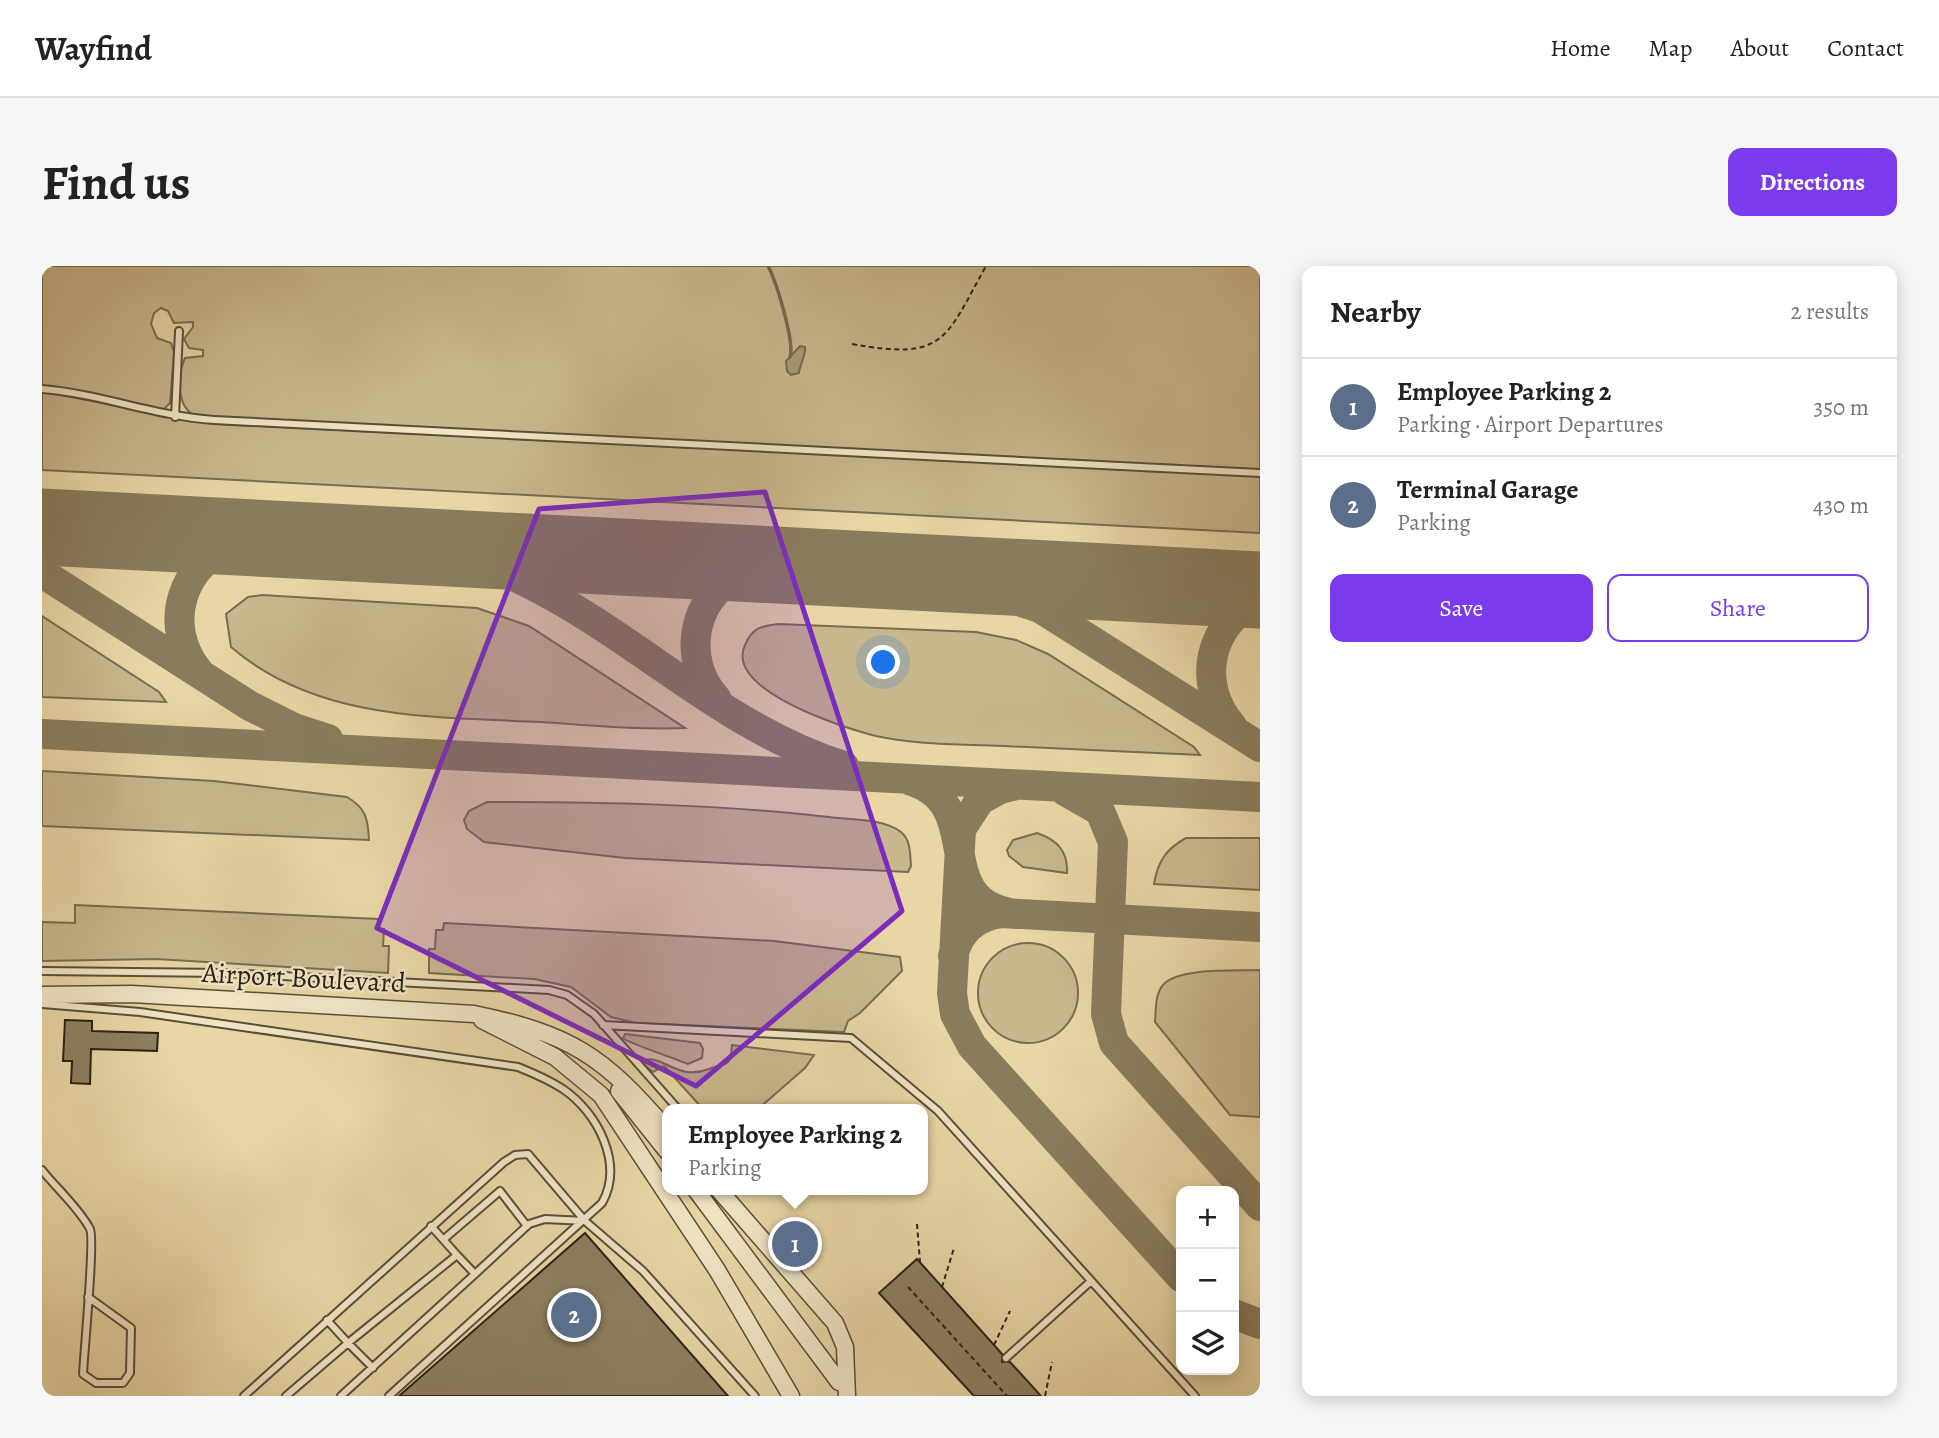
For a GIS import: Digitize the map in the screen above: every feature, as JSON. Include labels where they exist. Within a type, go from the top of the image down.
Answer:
[{"type":"street","name":"Airport Boulevard","points":[[42,995],[132,994],[474,1014],[528,1025],[560,1039]]},
{"type":"street","points":[[474,1014],[495,1028],[555,1057],[601,1095],[662,1187]]},
{"type":"street","points":[[560,1039],[584,1049],[615,1073],[662,1124]]},
{"type":"street","points":[[560,1039],[617,1089],[662,1145]]},
{"type":"street","points":[[667,1195],[758,1334],[791,1396]]},
{"type":"street","points":[[700,1195],[843,1389]]},
{"type":"street","points":[[723,1195],[835,1323],[845,1347],[843,1389]]},
{"type":"lane","points":[[175,417],[178,331]]},
{"type":"lane","points":[[42,389],[89,396],[175,417],[464,434],[1260,472]]},
{"type":"lane","points":[[42,971],[225,972],[529,987],[567,995],[594,1014],[674,1104]]},
{"type":"lane","points":[[42,1004],[139,1012],[518,1067],[564,1090],[581,1106],[605,1143],[611,1161],[609,1190],[585,1221],[389,1396]]},
{"type":"lane","points":[[603,1025],[850,1038],[938,1111],[1195,1396]]},
{"type":"lane","points":[[244,1396],[504,1162],[515,1155],[528,1154],[585,1221],[643,1271],[755,1396]]},
{"type":"lane","points":[[42,1170],[91,1231],[93,1250],[88,1297],[83,1374],[96,1383],[122,1383],[130,1373],[131,1328],[88,1297]]},
{"type":"lane","points":[[444,1239],[500,1191],[527,1226]]},
{"type":"lane","points":[[341,1396],[527,1226],[545,1219],[585,1221]]},
{"type":"lane","points":[[431,1226],[475,1274]]},
{"type":"lane","points":[[286,1396],[457,1255]]},
{"type":"lane","points":[[1006,1358],[1091,1281]]},
{"type":"lane","points":[[327,1320],[373,1368]]},
{"type":"path","points":[[852,344],[906,350],[945,336],[962,315],[986,266]]},
{"type":"path","points":[[917,1224],[920,1262]]},
{"type":"path","points":[[942,1287],[954,1248]]},
{"type":"path","points":[[908,1287],[1007,1396]]},
{"type":"path","points":[[994,1345],[1010,1311]]},
{"type":"path","points":[[1045,1396],[1052,1362]]},
{"type":"highlighted area","points":[[765,492],[902,911],[696,1086],[377,928],[539,509]]},
{"type":"shaded area","points":[[42,266],[1260,266],[1260,470],[196,416],[185,406],[180,382],[185,358],[203,356],[203,350],[189,348],[184,339],[193,327],[193,322],[174,323],[168,311],[161,308],[154,313],[151,324],[157,338],[171,343],[174,352],[170,403],[162,411],[93,394],[42,386]]},
{"type":"shaded area","points":[[800,346],[805,347],[805,350],[799,373],[791,375],[787,371],[786,361]]},
{"type":"shaded area","points":[[42,392],[217,424],[1260,476],[1260,533],[42,470]]},
{"type":"shaded area","points":[[262,595],[477,608],[529,626],[685,728],[631,728],[419,716],[339,702],[301,689],[265,671],[231,647],[226,614],[248,597]]},
{"type":"shaded area","points":[[42,616],[159,692],[166,702],[42,697]]},
{"type":"shaded area","points":[[778,624],[976,632],[1016,640],[1048,654],[1194,747],[1200,755],[923,743],[860,732],[791,704],[752,677],[743,662],[745,645],[758,629]]},
{"type":"shaded area","points":[[42,771],[214,781],[347,797],[358,805],[365,815],[369,840],[42,826]]},
{"type":"shaded area","points":[[487,802],[701,807],[866,820],[894,827],[904,835],[911,866],[908,872],[625,858],[484,842],[467,829],[464,820],[469,811]]},
{"type":"shaded area","points":[[1037,833],[1051,839],[1060,848],[1066,859],[1067,873],[1023,867],[1009,856],[1007,850],[1013,840]]},
{"type":"shaded area","points":[[1186,838],[1260,838],[1260,890],[1154,884],[1164,856]]},
{"type":"shaded area","points":[[75,905],[378,919],[378,929],[384,929],[383,946],[389,946],[388,973],[156,959],[42,961],[42,922],[75,923]]},
{"type":"shaded area","points":[[444,923],[774,941],[900,957],[902,971],[860,1013],[848,1021],[844,1032],[636,1023],[611,1017],[571,987],[534,979],[429,973],[429,949],[435,949],[436,930],[443,930]]},
{"type":"shaded area","points":[[1028,943],[1047,947],[1063,958],[1074,974],[1078,993],[1074,1012],[1063,1028],[1047,1039],[1028,1043],[1009,1039],[993,1028],[982,1012],[978,993],[982,974],[993,958],[1009,947]]},
{"type":"shaded area","points":[[1260,970],[1260,1117],[1230,1115],[1155,1022],[1157,997],[1163,985],[1181,975],[1208,971]]},
{"type":"shaded area","points":[[625,1034],[700,1043],[703,1049],[702,1058],[688,1064],[626,1040],[623,1038]]},
{"type":"shaded area","points":[[732,1045],[814,1055],[805,1068],[764,1104],[698,1104],[664,1066],[653,1072],[640,1061],[656,1060],[679,1070],[697,1072],[726,1063],[730,1058]]},
{"type":"building","points":[[65,1020],[92,1021],[92,1031],[158,1033],[157,1051],[91,1049],[90,1084],[71,1083],[72,1061],[63,1061]]},
{"type":"building","points":[[585,1233],[728,1396],[399,1396]]},
{"type":"building","points":[[917,1259],[1002,1354],[1002,1362],[1010,1362],[1041,1396],[974,1396],[879,1293]]},
{"type":"waterway","points":[[768,266],[780,297],[790,339],[790,357]]},
{"type":"taxiway","points":[[42,541],[355,543]]},
{"type":"taxiway","points":[[199,672],[187,654],[181,635],[183,597],[190,580],[202,564],[218,552],[237,544]]},
{"type":"taxiway","points":[[361,544],[466,561],[507,573],[605,628],[720,706],[760,729],[801,750],[844,766]]},
{"type":"taxiway","points":[[716,698],[698,667],[696,649],[701,614],[710,599],[722,586],[747,572],[813,567]]},
{"type":"taxiway","points":[[864,569],[967,584],[1040,608],[1260,747]]},
{"type":"taxiway","points":[[42,573],[250,706],[294,728],[328,739]]},
{"type":"taxiway","points":[[1232,726],[1220,709],[1214,692],[1211,673],[1213,655],[1229,622],[1260,599]]},
{"type":"taxiway","points":[[42,734],[1260,797]]},
{"type":"taxiway","points":[[909,780],[933,792],[948,810],[964,873],[973,892],[989,906],[1017,914]]},
{"type":"taxiway","points":[[1013,786],[1000,789],[980,800],[961,829],[952,993],[955,1014],[972,1046],[1176,1271]]},
{"type":"taxiway","points":[[1065,791],[1100,811],[1113,842],[1106,1014],[1114,1043],[1260,1206]]},
{"type":"taxiway","points":[[953,956],[960,939],[970,926],[984,917],[1001,913],[1260,927]]},
{"type":"taxiway","points":[[1239,1316],[1260,1324]]},
{"type":"runway","points":[[42,527],[1260,590]]},
{"type":"place","name":"Employee Parking 2","points":[[795,1244]]},
{"type":"place","name":"Terminal Garage","points":[[574,1315]]}]
